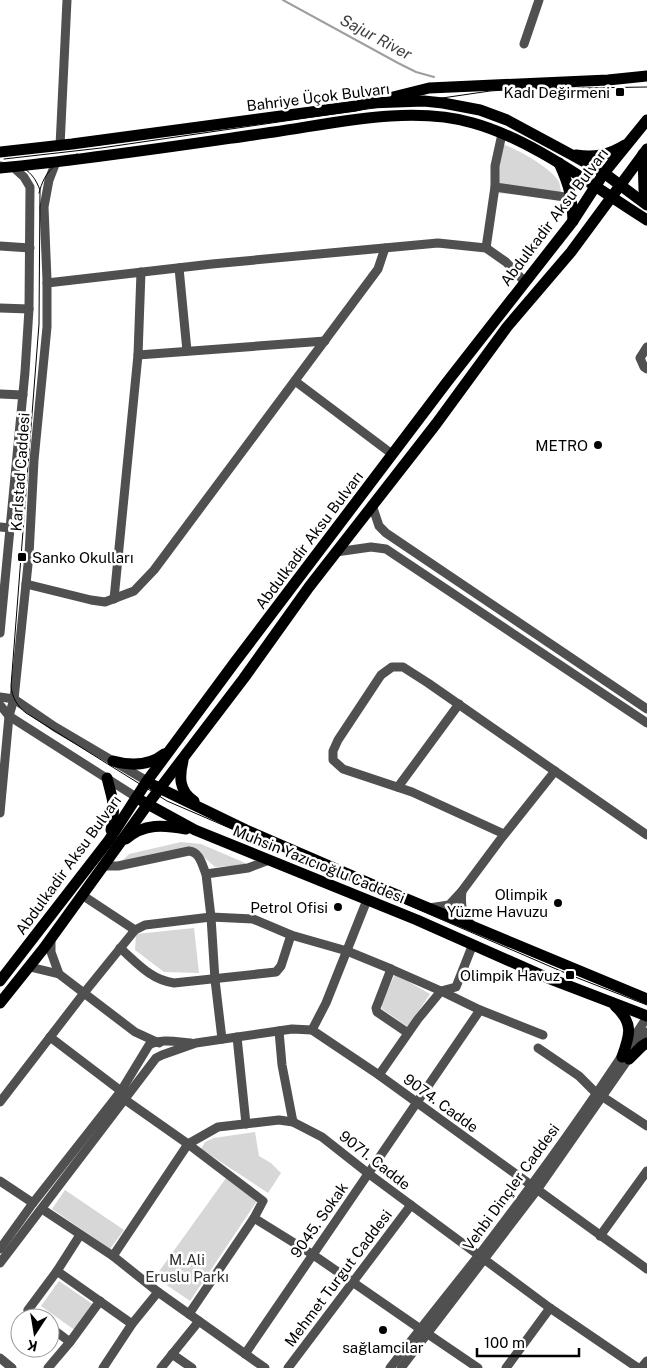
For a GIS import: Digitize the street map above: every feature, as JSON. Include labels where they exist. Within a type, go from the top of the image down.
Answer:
[{"type":"main road","points":[[369,102],[429,88],[608,80],[647,76]]},
{"type":"main road","name":"Bahriye Üçok Bulvarı","points":[[0,152],[60,146],[356,106],[369,102],[424,101],[480,110],[507,120],[604,173],[647,205]]},
{"type":"main road","name":"Bahriye Üçok Bulvarı","points":[[0,168],[348,122],[439,115],[480,125],[502,134],[559,163],[647,220]]},
{"type":"main road","name":"Abdulkadir Aksu Bulvarı","points":[[0,1004],[51,939],[103,866],[112,844],[147,781],[392,454],[573,221],[604,173],[647,120]]},
{"type":"main road","points":[[572,154],[598,156],[618,150],[631,141]]},
{"type":"main road","points":[[645,151],[642,172],[647,199]]},
{"type":"main road","name":"Abdulkadir Aksu Bulvarı","points":[[0,981],[112,844],[160,789],[336,552],[436,424],[507,328],[571,252],[645,151]]},
{"type":"main road","points":[[559,163],[572,198],[573,221]]},
{"type":"main road","points":[[113,762],[131,765],[143,764],[162,756],[174,746]]},
{"type":"main road","points":[[184,757],[180,773],[183,792],[210,812]]},
{"type":"main road","points":[[107,778],[115,806],[112,844]]},
{"type":"main road","name":"Muhsin Yazıcıoğlu Caddesi","points":[[147,781],[246,830],[647,1000]]},
{"type":"main road","name":"Muhsin Yazıcıoğlu Caddesi","points":[[136,798],[195,830],[473,944],[548,978],[647,1016]]},
{"type":"main road","points":[[112,844],[147,827],[159,825],[195,830]]},
{"type":"main road","points":[[627,991],[647,990]]},
{"type":"main road","points":[[612,1003],[624,1014],[628,1025],[629,1037],[625,1058]]},
{"type":"main road","points":[[625,1058],[647,1043]]},
{"type":"street","points":[[60,146],[67,0]]},
{"type":"street","points":[[524,44],[539,0]]},
{"type":"street","points":[[486,248],[495,187],[495,166],[502,134]]},
{"type":"street","name":"Karlstad Caddesi","points":[[0,813],[9,716],[14,699],[26,584],[34,460],[47,327],[44,207],[49,180],[56,162]]},
{"type":"street","name":"Karlstad Caddesi","points":[[0,632],[23,395],[29,309],[30,187],[24,176],[13,167]]},
{"type":"street","points":[[495,187],[572,198]]},
{"type":"street","points":[[47,283],[438,243],[486,248],[506,262],[525,282]]},
{"type":"street","points":[[0,246],[30,248]]},
{"type":"street","points":[[26,584],[104,602],[134,591],[154,570],[325,341],[378,268],[385,248]]},
{"type":"street","points":[[179,268],[187,351]]},
{"type":"street","points":[[114,599],[138,355],[141,272]]},
{"type":"street","points":[[0,308],[29,309]]},
{"type":"street","points":[[138,355],[325,341]]},
{"type":"street","points":[[647,347],[640,358],[647,369]]},
{"type":"street","points":[[295,381],[392,454]]},
{"type":"street","points":[[0,394],[23,395]]},
{"type":"street","points":[[372,505],[379,526],[398,541],[647,709]]},
{"type":"street","points":[[0,527],[10,528]]},
{"type":"street","points":[[391,553],[393,546],[398,541]]},
{"type":"street","points":[[336,552],[375,547],[391,553],[647,723]]},
{"type":"street","points":[[504,834],[412,792],[344,769],[333,760],[332,752],[338,740],[381,675],[392,667],[403,667],[647,835]]},
{"type":"street","name":"Muhsin Yazıcıoğlu Caddesi","points":[[0,696],[14,699],[55,727],[147,781]]},
{"type":"street","points":[[398,787],[459,704]]},
{"type":"street","name":"Muhsin Yazıcıoğlu Caddesi","points":[[0,705],[9,716],[136,798]]},
{"type":"street","points":[[428,908],[449,905],[556,771]]},
{"type":"street","points":[[103,866],[118,866],[189,851],[194,852],[198,856],[206,874],[211,917],[214,980],[222,1039]]},
{"type":"street","points":[[206,874],[248,868],[269,860]]},
{"type":"street","points":[[462,891],[461,904],[463,914],[472,927]]},
{"type":"street","points":[[82,895],[135,930]]},
{"type":"street","points":[[0,1263],[42,1209],[123,1095],[145,1050],[153,1042],[196,1043],[292,1029],[312,1030],[326,1003],[367,900]]},
{"type":"street","points":[[0,1102],[120,948],[135,930],[144,925],[211,917],[253,919],[291,935],[347,951],[441,991],[480,1010],[543,1035]]},
{"type":"street","points":[[120,948],[148,974],[162,982],[214,980],[276,972],[291,935]]},
{"type":"street","points":[[51,939],[51,952],[59,974]]},
{"type":"street","points":[[380,1075],[408,1033],[441,991],[456,987],[473,944]]},
{"type":"street","points":[[0,1249],[33,1203],[123,1095],[159,1056],[163,1046],[135,1032],[59,974],[30,967]]},
{"type":"street","points":[[391,969],[376,1008],[377,1012],[408,1033]]},
{"type":"street","name":"9045. Sokak","points":[[245,1354],[480,1010]]},
{"type":"street","points":[[625,1058],[647,1016]]},
{"type":"street","name":"9074. Cadde","points":[[312,1030],[380,1075],[647,1269]]},
{"type":"street","points":[[279,1031],[282,1065],[293,1122]]},
{"type":"street","points":[[135,1032],[149,1056],[159,1056],[196,1043]]},
{"type":"street","points":[[401,1368],[428,1334],[481,1257],[533,1188],[625,1058],[647,1032]]},
{"type":"street","points":[[50,1037],[263,1201],[254,1218],[190,1314]]},
{"type":"street","points":[[237,1037],[246,1124]]},
{"type":"street","points":[[538,1048],[579,1076],[599,1095],[647,1126]]},
{"type":"street","name":"9071. Cadde","points":[[113,1256],[188,1144],[218,1127],[279,1120],[293,1122],[322,1137],[550,1308],[638,1368]]},
{"type":"street","points":[[600,1236],[647,1171]]},
{"type":"street","points":[[0,1181],[33,1203]]},
{"type":"street","name":"Mehmet Turgut Caddesi","points":[[288,1368],[411,1205]]},
{"type":"street","points":[[42,1209],[113,1256],[158,1292],[265,1368]]},
{"type":"street","points":[[254,1218],[312,1254],[420,1328]]},
{"type":"street","points":[[29,1308],[57,1271],[80,1235]]},
{"type":"street","name":"Vehbi Dinçler Caddesi","points":[[390,1368],[420,1328],[481,1257]]},
{"type":"street","points":[[57,1271],[132,1324]]},
{"type":"street","points":[[103,1368],[132,1324],[158,1292]]},
{"type":"street","points":[[48,1368],[100,1302]]},
{"type":"street","points":[[506,1368],[550,1308]]},
{"type":"street","points":[[161,1368],[199,1321]]},
{"type":"street","points":[[60,1334],[70,1342]]},
{"type":"street","points":[[428,1334],[478,1368]]},
{"type":"street","points":[[172,1354],[192,1368]]},
{"type":"street","points":[[0,1358],[12,1368]]},
{"type":"street","points":[[642,1368],[647,1361]]},
{"type":"green space","points":[[499,143],[523,153],[555,176],[561,189],[562,201],[558,197],[494,193]]},
{"type":"green space","points":[[181,842],[201,844],[250,865],[215,867],[198,852],[119,864],[129,854]]},
{"type":"green space","points":[[194,928],[199,973],[164,972],[135,950],[136,934]]},
{"type":"green space","points":[[395,974],[430,994],[408,1027],[382,1009],[381,1005]]},
{"type":"green space","points":[[255,1132],[259,1156],[271,1163],[281,1173],[268,1193],[201,1149],[205,1142],[214,1138]]},
{"type":"green space","name":"M.Ali Eruslu Parkı","points":[[226,1178],[257,1201],[190,1301],[155,1277]]},
{"type":"green space","points":[[65,1190],[124,1230],[110,1249],[52,1209]]},
{"type":"green space","points":[[59,1281],[94,1305],[76,1331],[60,1320],[60,1308],[44,1308],[41,1306]]},
{"type":"waterway","name":"Sajur River","points":[[283,0],[398,63],[416,72],[434,77]]},
{"type":"tram line","points":[[4,159],[101,148],[490,91],[647,87]]},
{"type":"tram line","points":[[39,193],[44,178],[52,168],[77,154]]},
{"type":"tram line","points":[[0,162],[25,169],[33,177],[40,190],[39,324],[11,686],[15,701],[26,713],[167,801],[570,975],[647,1005]]},
{"type":"place","name":"Kadı Değirmeni","points":[[620,92]]},
{"type":"place","name":"METRO","points":[[598,445]]},
{"type":"place","name":"Sanko Okulları","points":[[22,557]]},
{"type":"place","name":"Olimpik Yüzme Havuzu","points":[[558,903]]},
{"type":"place","name":"Petrol Ofisi","points":[[338,907]]},
{"type":"place","name":"Olimpik Havuz","points":[[570,975]]},
{"type":"place","name":"sağlamcilar","points":[[383,1330]]}]
